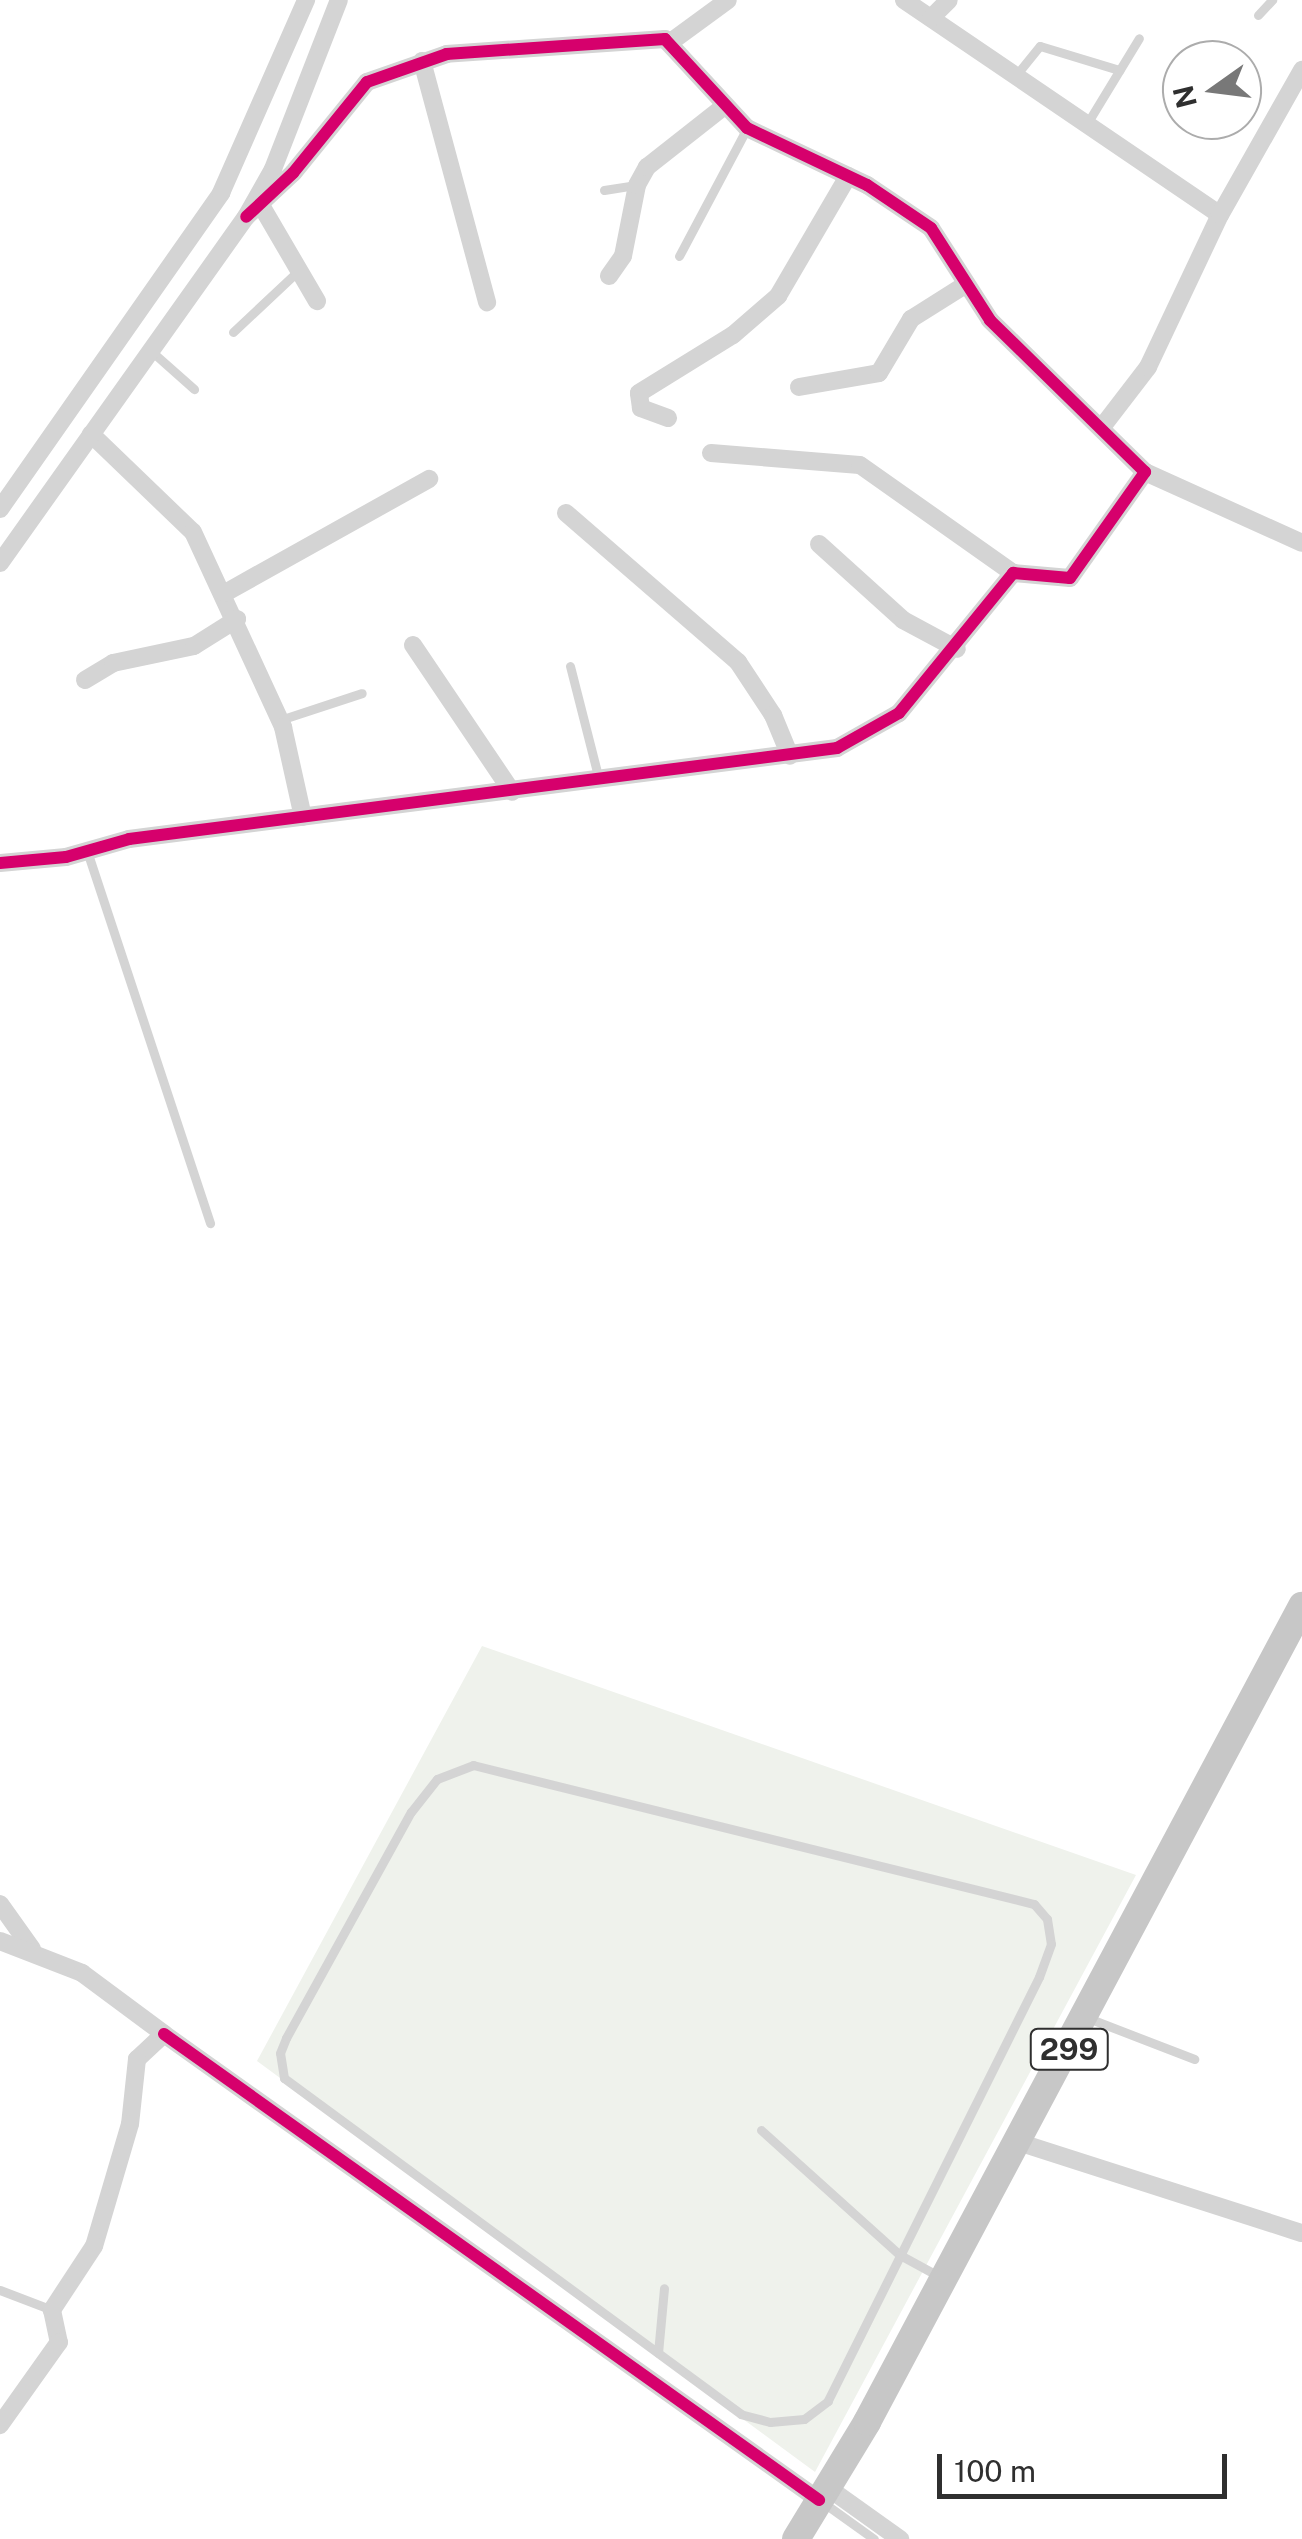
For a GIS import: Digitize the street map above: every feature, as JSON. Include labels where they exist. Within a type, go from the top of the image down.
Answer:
[{"type":"main road","name":"299","points":[[796,2539],[944,2279],[1302,1606]]},
{"type":"street","points":[[0,563],[91,434],[138,341],[236,167],[306,0]]},
{"type":"street","points":[[254,212],[339,0]]},
{"type":"street","points":[[0,509],[138,341],[353,94],[422,62],[510,48],[672,42],[728,0]]},
{"type":"street","points":[[904,0],[1220,214]]},
{"type":"street","points":[[931,18],[949,0]]},
{"type":"street","points":[[672,42],[722,108],[747,128],[848,176],[931,228],[990,320],[1145,472],[1302,544]]},
{"type":"street","points":[[422,62],[487,302]]},
{"type":"street","points":[[1102,427],[1148,368],[1220,214],[1302,70]]},
{"type":"street","points":[[609,276],[626,246],[636,185],[656,156],[722,108]]},
{"type":"street","points":[[668,418],[641,408],[638,393],[733,335],[778,296],[848,176]]},
{"type":"street","points":[[254,212],[317,300]]},
{"type":"street","points":[[800,387],[879,374],[911,320],[965,285]]},
{"type":"street","points":[[91,434],[179,513],[225,592],[280,720],[303,817]]},
{"type":"street","points":[[711,453],[860,465],[1013,572],[1070,578],[1145,472]]},
{"type":"street","points":[[225,592],[429,479]]},
{"type":"street","points":[[566,513],[738,662],[773,715],[790,756]]},
{"type":"street","points":[[819,544],[903,620],[956,649]]},
{"type":"street","points":[[0,864],[87,851],[129,838],[790,756],[853,742],[899,713],[956,649],[1013,572]]},
{"type":"street","points":[[85,680],[113,664],[194,646],[237,620]]},
{"type":"street","points":[[413,646],[512,792]]},
{"type":"street","points":[[0,1904],[32,1948]]},
{"type":"street","points":[[0,1941],[32,1948],[82,1972],[164,2034],[823,2493],[900,2539]]},
{"type":"street","points":[[0,2425],[52,2358],[59,2342],[52,2310],[94,2246],[130,2124],[137,2058],[164,2034]]},
{"type":"street","points":[[1018,2142],[1302,2232]]},
{"type":"lane","points":[[1258,14],[1272,0]]},
{"type":"lane","points":[[1088,122],[1139,38]]},
{"type":"lane","points":[[1018,74],[1040,46],[1120,70]]},
{"type":"lane","points":[[679,256],[747,128]]},
{"type":"lane","points":[[604,190],[636,185]]},
{"type":"lane","points":[[234,332],[299,270]]},
{"type":"lane","points":[[138,341],[194,390]]},
{"type":"lane","points":[[570,666],[599,780]]},
{"type":"lane","points":[[280,720],[362,693]]},
{"type":"lane","points":[[87,851],[210,1224]]},
{"type":"lane","points":[[472,1765],[1034,1904],[1047,1918],[1048,1958],[900,2255],[828,2401],[804,2418],[770,2422],[741,2414],[310,2102],[279,2068],[286,2038],[411,1812],[449,1772],[472,1765]]},
{"type":"lane","points":[[1086,2017],[1194,2060]]},
{"type":"lane","points":[[761,2130],[900,2255],[944,2279]]},
{"type":"lane","points":[[658,2354],[664,2288]]},
{"type":"lane","points":[[0,2290],[52,2310]]},
{"type":"lane","points":[[823,2493],[874,2539]]},
{"type":"shaded area","points":[[482,1646],[1136,1875],[815,2472],[257,2061]]},
{"type":"cycle path","points":[[0,863],[66,857],[129,839],[837,748],[899,713],[1013,573],[1070,578],[1145,472],[990,320],[931,228],[867,185],[747,128],[665,39],[447,54],[367,82],[293,173],[246,217]]},
{"type":"cycle path","points":[[164,2034],[819,2500]]}]
